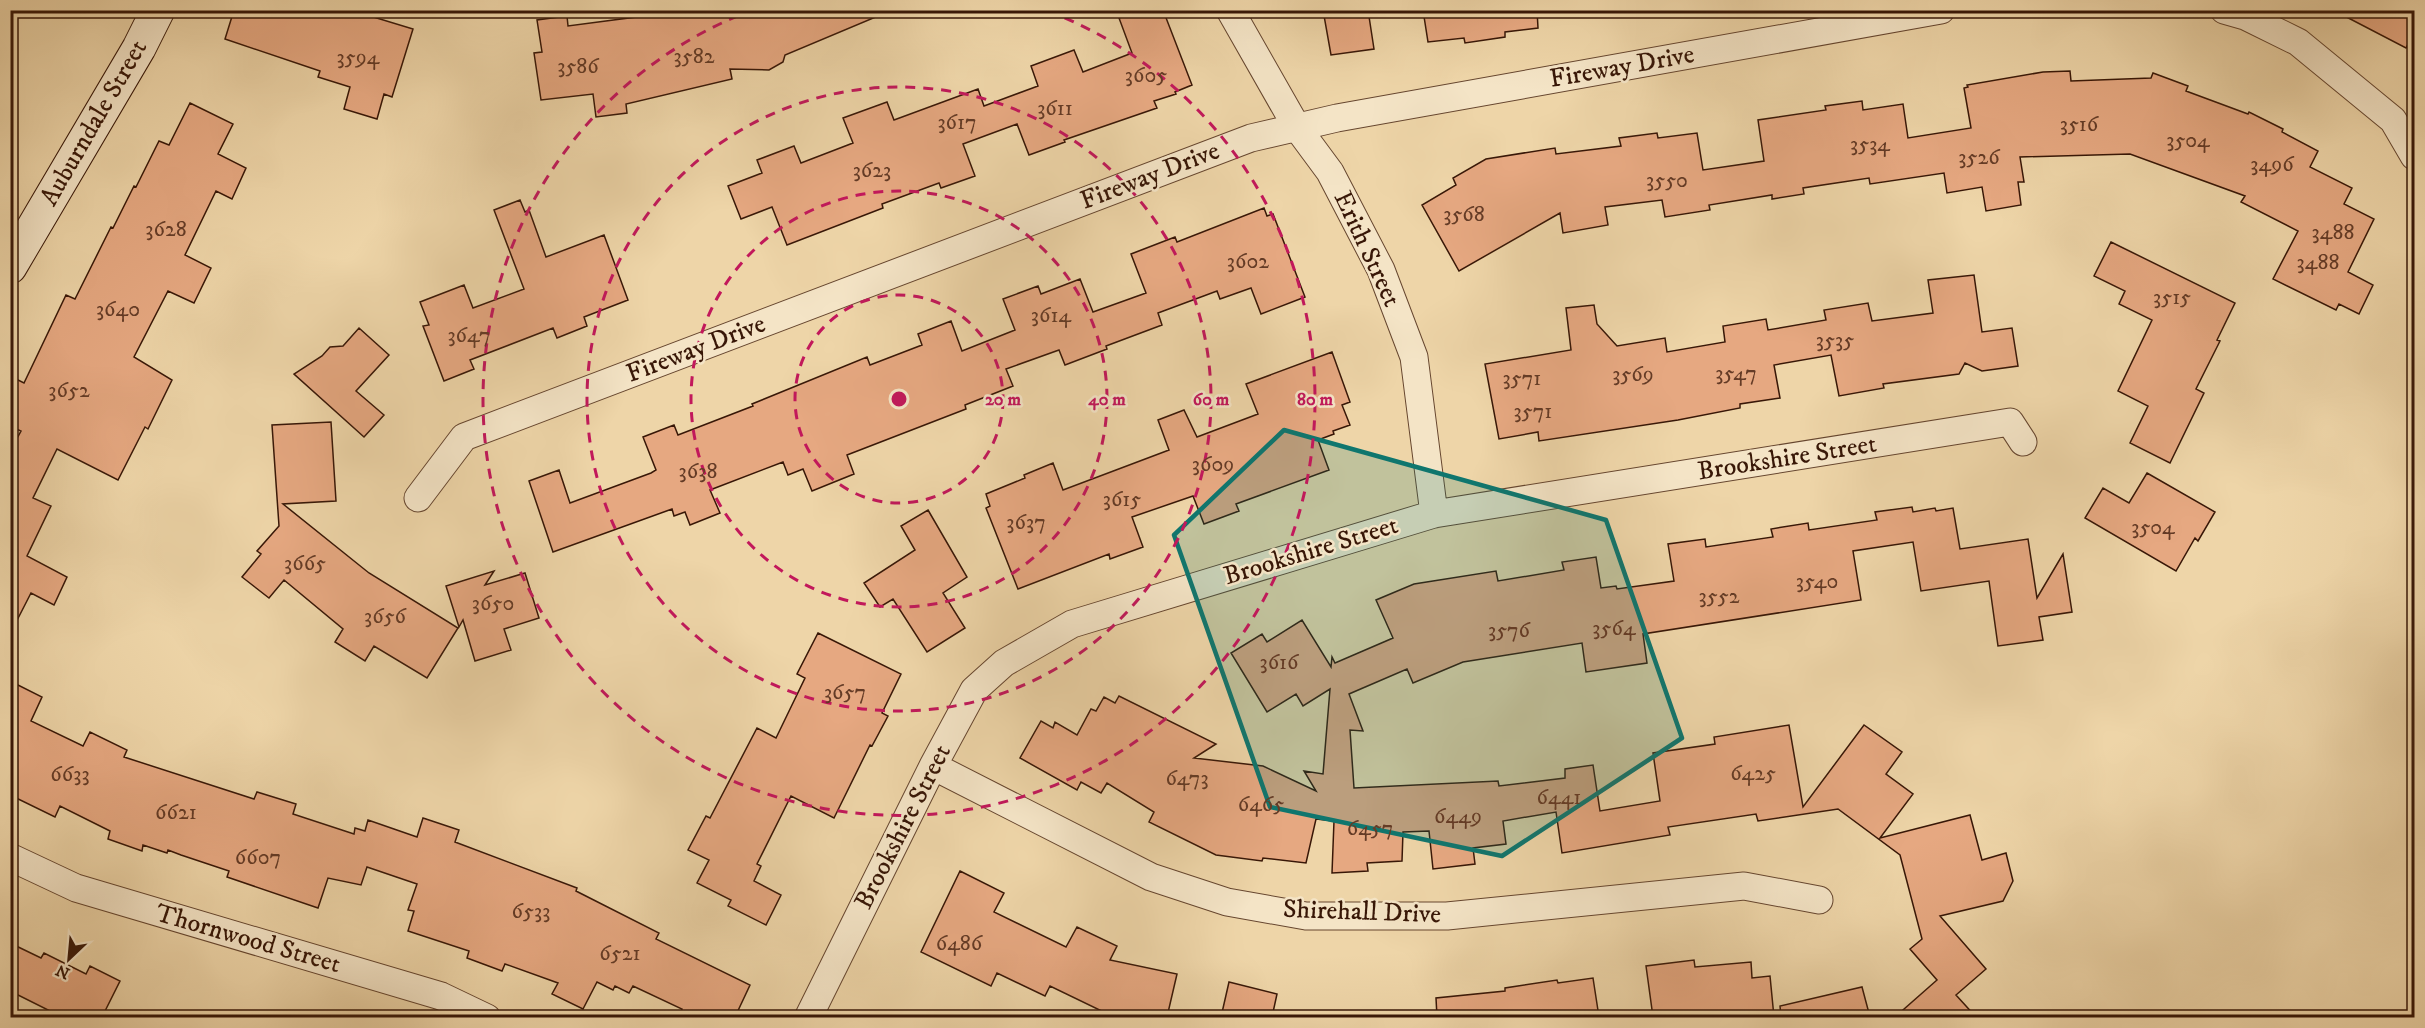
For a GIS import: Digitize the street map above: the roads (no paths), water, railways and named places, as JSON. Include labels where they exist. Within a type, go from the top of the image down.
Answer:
[{"type":"street","name":"Auburndale Street","points":[[15,247],[139,48],[158,10]]},
{"type":"street","name":"Erith Street","points":[[1230,10],[1296,126],[1330,172],[1381,270],[1414,357],[1434,514]]},
{"type":"street","name":"Fireway Drive","points":[[418,498],[464,437],[1251,138],[1296,126],[1941,10]]},
{"type":"street","points":[[2239,12],[2298,42],[2393,120],[2415,156]]},
{"type":"street","name":"Brookshire Street","points":[[807,1017],[933,766],[974,690],[1004,663],[1072,624],[1434,514],[2010,422],[2023,442]]},
{"type":"street","name":"Shirehall Drive","points":[[933,766],[1151,877],[1227,902],[1306,916],[1446,916],[1744,886],[1819,900]]},
{"type":"street","name":"Thornwood Street","points":[[10,857],[76,888],[441,996],[487,1017]]}]
